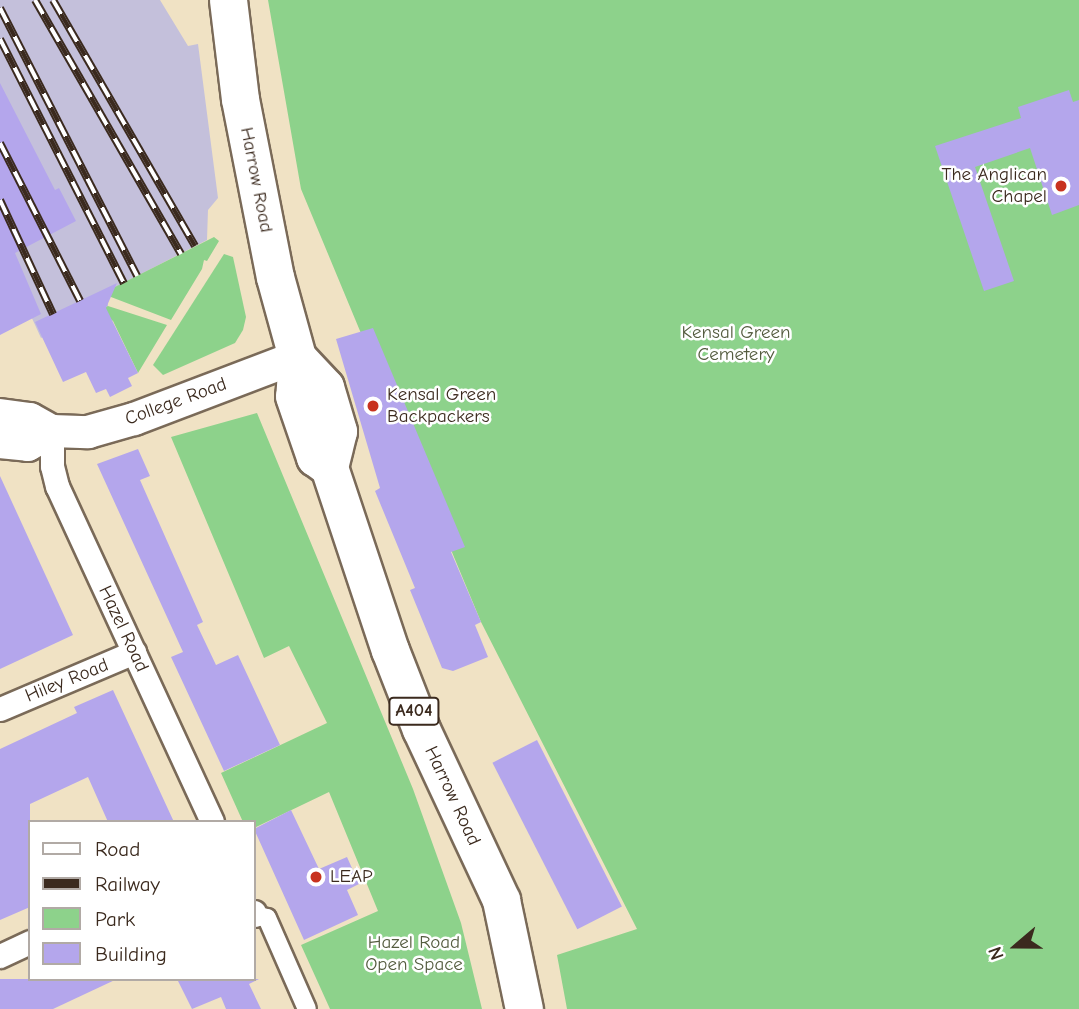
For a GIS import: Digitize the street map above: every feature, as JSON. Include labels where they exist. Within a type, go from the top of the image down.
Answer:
[{"type":"main road","name":"Harrow Road","points":[[228,0],[240,99],[275,276],[297,358],[325,387],[338,431],[329,467],[390,650],[416,718],[501,900],[524,1009]]},
{"type":"main road","name":"College Road","points":[[0,415],[30,419],[51,431],[88,432],[134,419],[297,358]]},
{"type":"main road","name":"College Road","points":[[0,442],[28,445],[51,431]]},
{"type":"street","name":"Hazel Road","points":[[51,431],[52,466],[57,486],[211,820]]},
{"type":"street","name":"Hiley Road","points":[[0,709],[134,652]]},
{"type":"street","points":[[256,913],[267,918],[307,1009]]},
{"type":"street","points":[[0,956],[28,943]]},
{"type":"shaded area","points":[[0,0],[160,0],[188,46],[198,44],[218,198],[208,210],[207,240],[108,291],[108,306],[41,338],[0,248]]},
{"type":"green space","name":"Kensal Green Cemetery","points":[[268,0],[1079,0],[1079,1009],[567,1009],[557,955],[637,929],[481,622],[301,189]]},
{"type":"green space","points":[[214,237],[219,241],[207,261],[204,260],[202,269],[171,320],[111,297],[107,291]]},
{"type":"green space","points":[[224,254],[233,257],[246,317],[243,330],[235,343],[163,375],[153,365]]},
{"type":"green space","points":[[108,306],[167,325],[138,373],[113,321],[99,310]]},
{"type":"green space","name":"Hazel Road Open Space","points":[[257,413],[413,789],[461,923],[482,1009],[330,1009],[301,945],[378,911],[329,792],[256,827],[256,820],[242,820],[221,773],[327,723],[289,646],[264,658],[171,437]]},
{"type":"building","points":[[0,83],[55,190],[59,188],[76,221],[15,253],[41,314],[0,335]]},
{"type":"building","name":"The Anglican Chapel","points":[[1069,90],[1073,102],[1079,100],[1079,205],[1052,215],[1030,148],[975,167],[1014,281],[984,291],[935,146],[1021,118],[1018,107]]},
{"type":"building","points":[[117,283],[106,308],[138,373],[128,378],[132,386],[110,397],[106,389],[96,393],[86,372],[63,382],[35,322]]},
{"type":"building","points":[[373,328],[465,547],[451,552],[481,622],[475,625],[488,657],[453,671],[442,668],[410,590],[415,588],[375,491],[380,488],[336,339]]},
{"type":"building","points":[[138,449],[150,476],[140,480],[203,622],[197,625],[216,665],[238,655],[280,745],[224,771],[171,657],[183,652],[97,464]]},
{"type":"building","points":[[0,476],[73,635],[0,669]]},
{"type":"building","points":[[113,690],[173,820],[107,820],[88,777],[30,804],[28,908],[0,920],[0,749],[77,713],[74,707]]},
{"type":"building","points":[[537,740],[622,907],[577,929],[492,763]]},
{"type":"building","name":"LEAP","points":[[291,810],[319,869],[347,857],[359,884],[347,890],[358,915],[304,940],[256,833],[256,828]]},
{"type":"building","points":[[0,979],[113,981],[53,1009],[0,1009]]},
{"type":"building","points":[[178,981],[255,981],[249,984],[261,1009],[226,1009],[221,997],[192,1009]]},
{"type":"railway","points":[[35,0],[181,254]]},
{"type":"railway","points":[[53,0],[195,246]]},
{"type":"railway","points":[[0,8],[137,276]]},
{"type":"railway","points":[[0,39],[124,283]]},
{"type":"railway","points":[[0,143],[80,301]]},
{"type":"railway","points":[[0,200],[53,314]]},
{"type":"place","name":"The Anglican Chapel","points":[[1061,186]]},
{"type":"place","name":"Kensal Green Backpackers","points":[[373,406]]},
{"type":"place","name":"LEAP","points":[[316,877]]}]
